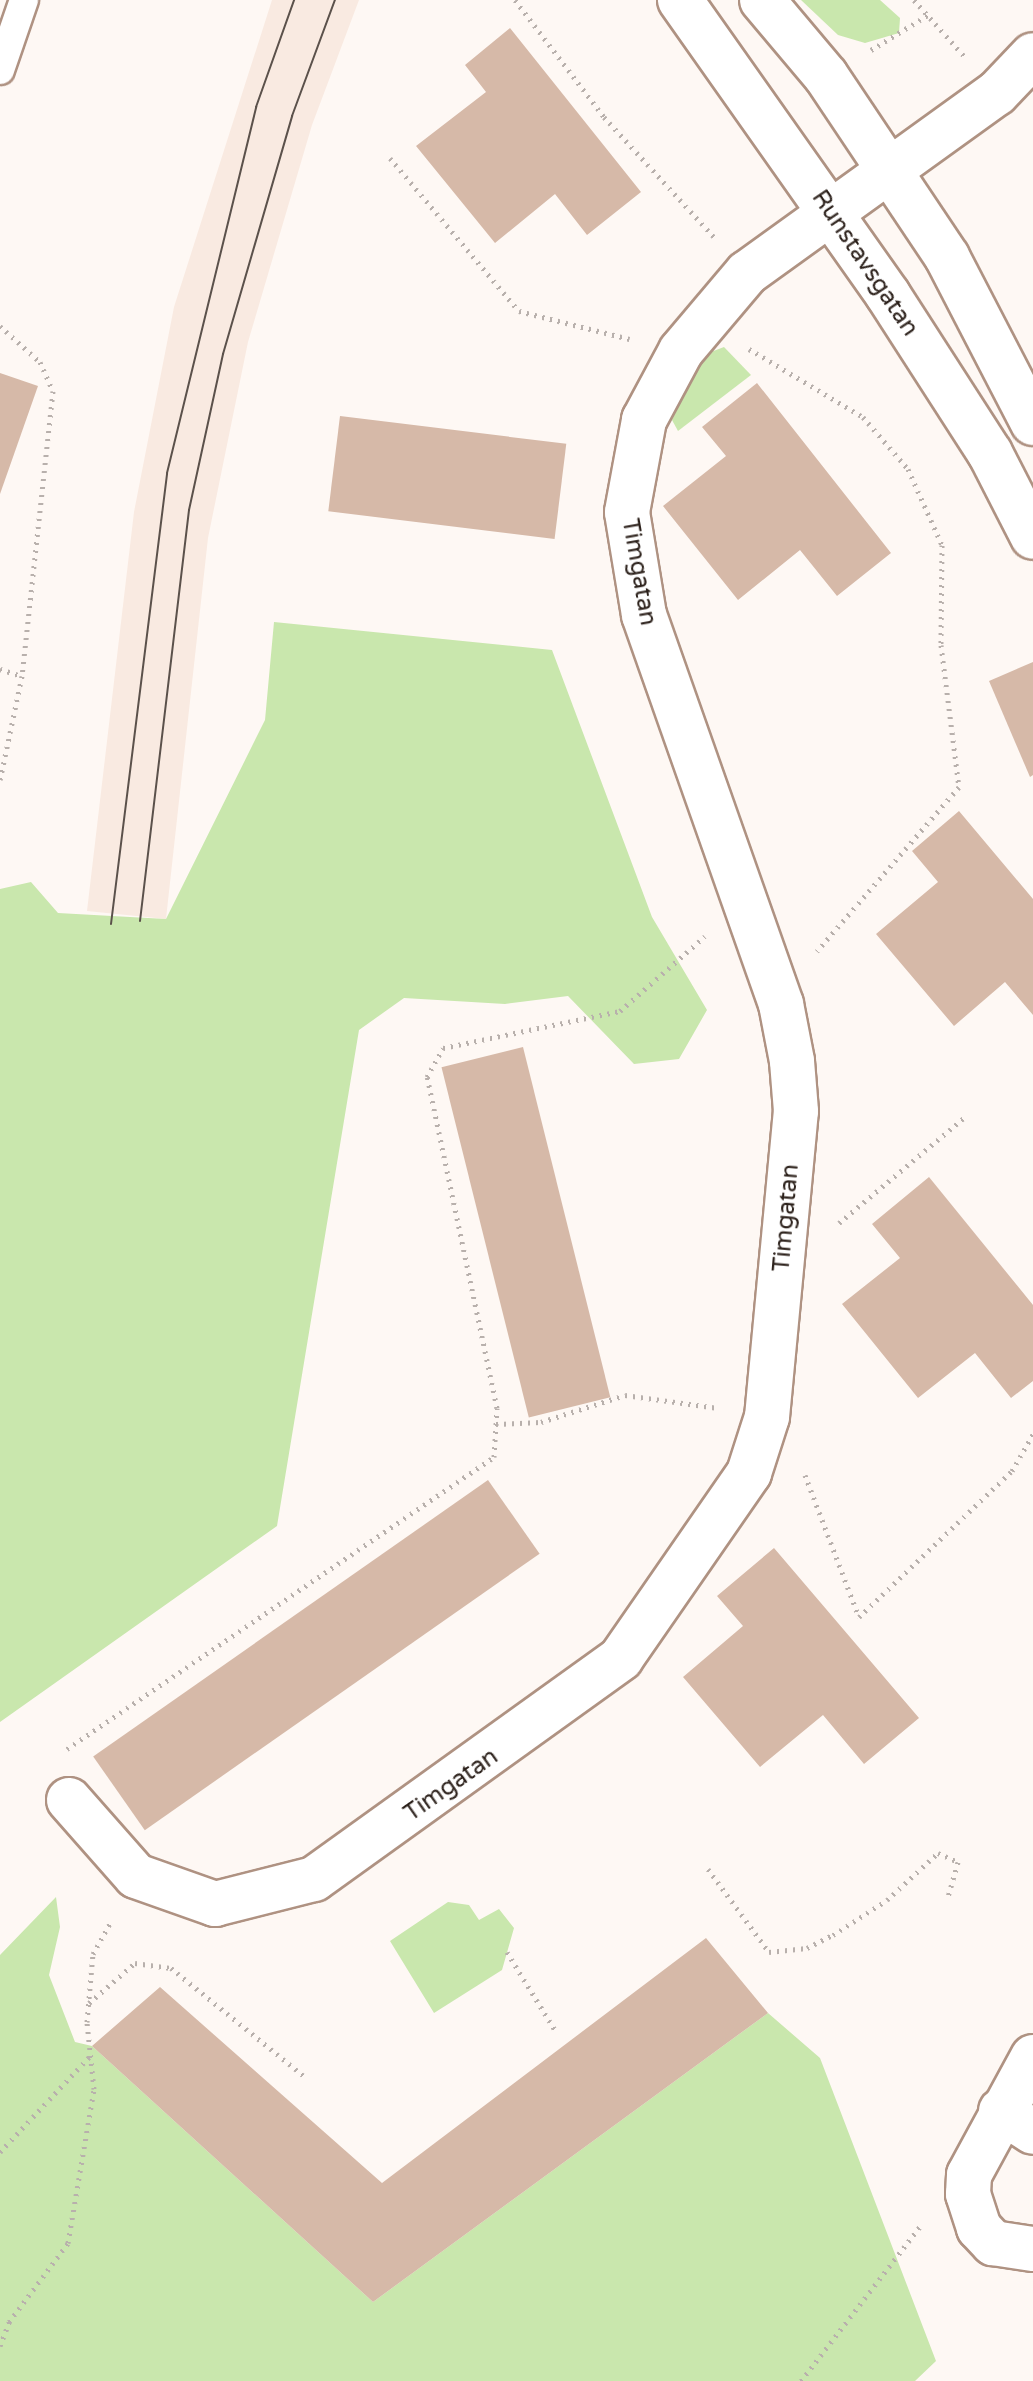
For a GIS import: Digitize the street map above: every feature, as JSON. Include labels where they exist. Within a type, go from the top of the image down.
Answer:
[{"type":"street","name":"Runstavsgatan","points":[[680,0],[860,189],[972,298],[1033,423]]},
{"type":"street","name":"Runstavsgatan","points":[[762,0],[826,76],[860,189],[1033,537]]},
{"type":"street","name":"Timgatan","points":[[69,1800],[136,1876],[215,1904],[314,1879],[440,1795],[621,1658],[749,1473],[767,1417],[796,1111],[792,1061],[768,967],[644,615],[627,512],[644,420],[681,351],[747,273],[997,93],[1033,55]]},
{"type":"street","points":[[1033,2057],[1017,2122],[969,2175],[979,2228],[993,2243],[1033,2249]]},
{"type":"lane","points":[[0,70],[24,0]]},
{"type":"path","points":[[515,0],[604,117],[747,273]]},
{"type":"path","points":[[914,0],[997,93]]},
{"type":"path","points":[[390,158],[519,311],[681,351]]},
{"type":"path","points":[[709,315],[775,371],[863,417],[908,469],[942,545],[941,645],[959,787],[821,950],[768,967]]},
{"type":"path","points":[[0,326],[40,362],[53,391],[22,676],[0,780]]},
{"type":"path","points":[[0,669],[22,676]]},
{"type":"path","points":[[69,1800],[67,1748],[494,1457],[496,1424],[427,1077],[443,1048],[620,1011],[710,934]]},
{"type":"path","points":[[847,1216],[966,1116]]},
{"type":"path","points":[[496,1424],[541,1422],[625,1395],[715,1408]]},
{"type":"path","points":[[767,1417],[788,1432],[859,1617],[1012,1471],[1033,1434]]},
{"type":"path","points":[[708,1869],[769,1952],[807,1948],[833,1935],[887,1900],[938,1853],[958,1862],[948,1898]]},
{"type":"path","points":[[0,2346],[9,2322],[68,2243],[94,2089],[89,2003],[93,1954],[136,1876]]},
{"type":"path","points":[[507,1952],[555,2030]]},
{"type":"path","points":[[89,2003],[135,1963],[171,1968],[305,2077]]},
{"type":"path","points":[[0,2152],[90,2055]]},
{"type":"path","points":[[801,2381],[873,2282],[969,2175]]},
{"type":"shaded area","points":[[272,0],[359,0],[312,125],[248,342],[208,538],[166,919],[87,911],[134,512],[174,307]]},
{"type":"green space","points":[[801,0],[880,0],[900,18],[899,33],[865,43],[838,35]]},
{"type":"green space","points":[[724,347],[751,375],[678,431],[672,420],[703,355]]},
{"type":"green space","points":[[274,622],[552,650],[652,917],[707,1010],[679,1059],[634,1064],[568,996],[505,1004],[404,998],[359,1030],[277,1526],[0,1722],[0,889],[31,882],[58,913],[166,919],[265,720]]},
{"type":"green space","points":[[56,1897],[60,1927],[49,1975],[75,2042],[92,2046],[373,2302],[768,2013],[820,2058],[936,2361],[915,2381],[0,2381],[0,1955]]},
{"type":"green space","points":[[448,1902],[469,1905],[479,1920],[499,1909],[514,1928],[502,1970],[434,2013],[390,1941]]},
{"type":"building","points":[[510,28],[641,192],[587,235],[555,194],[495,243],[416,146],[486,92],[465,65]]},
{"type":"building","points":[[0,373],[38,386],[0,494]]},
{"type":"building","points":[[757,383],[891,553],[837,596],[800,550],[738,600],[663,506],[726,456],[702,427]]},
{"type":"building","points":[[340,416],[566,444],[555,539],[328,511]]},
{"type":"building","points":[[1033,662],[1033,775],[1030,777],[989,681]]},
{"type":"building","points":[[959,811],[1033,899],[1033,1015],[1005,982],[954,1026],[876,934],[938,882],[912,851]]},
{"type":"building","points":[[523,1047],[610,1397],[529,1418],[441,1067]]},
{"type":"building","points":[[929,1177],[1033,1305],[1033,1381],[1011,1398],[975,1353],[918,1398],[842,1304],[900,1258],[872,1224]]},
{"type":"building","points":[[488,1480],[540,1554],[145,1830],[93,1756]]},
{"type":"building","points":[[774,1548],[919,1718],[864,1764],[823,1715],[760,1767],[683,1677],[743,1626],[717,1596]]},
{"type":"building","points":[[706,1938],[768,2013],[373,2302],[92,2046],[160,1987],[382,2183]]},
{"type":"tram line","points":[[111,924],[167,473],[256,107],[294,0]]},
{"type":"tram line","points":[[140,921],[189,510],[223,354],[292,116],[335,0]]}]
